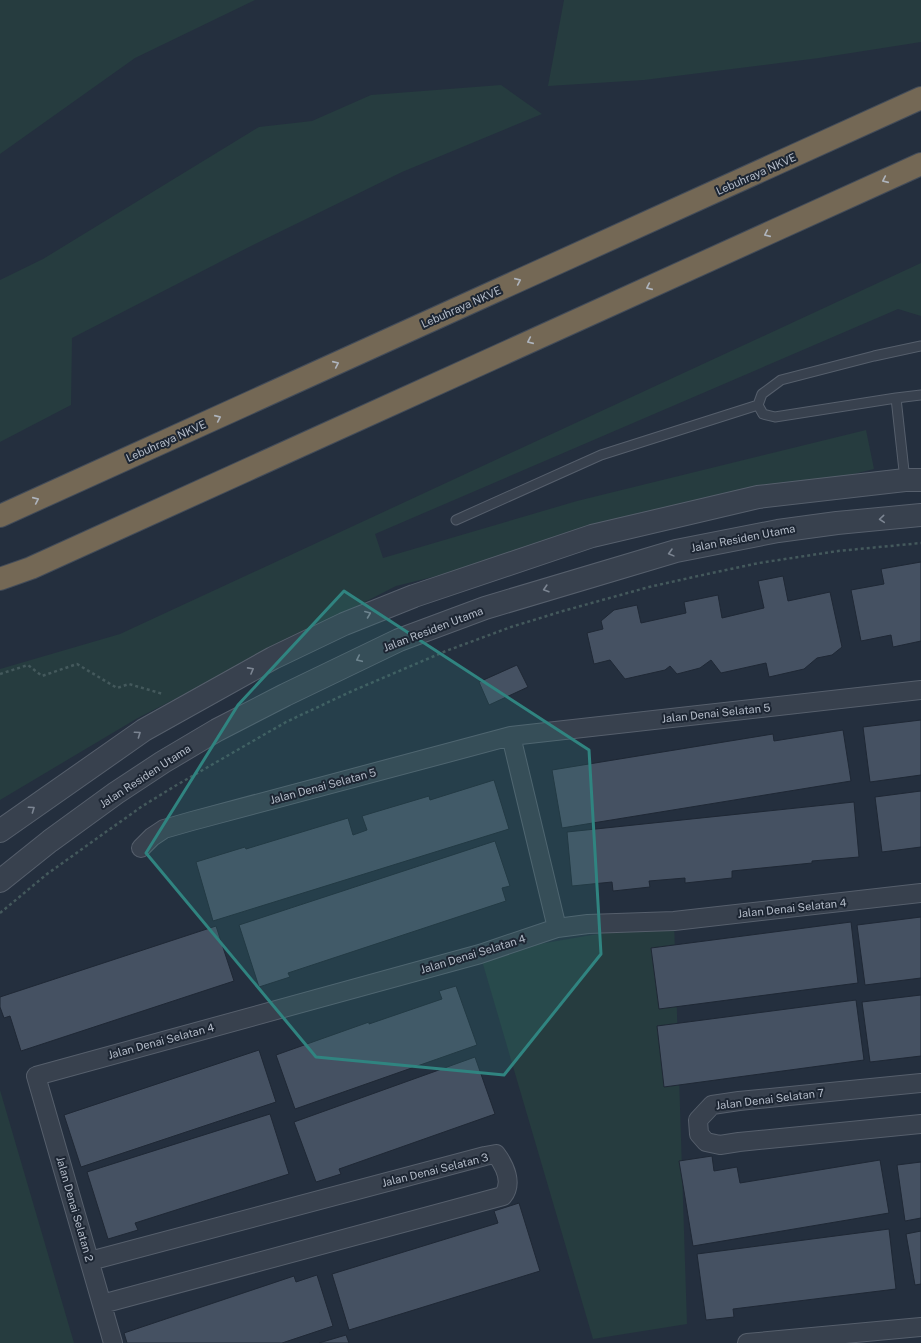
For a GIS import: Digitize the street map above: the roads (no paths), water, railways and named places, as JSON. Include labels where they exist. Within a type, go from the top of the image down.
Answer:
[{"type":"highway","name":"Lebuhraya NKVE","points":[[0,516],[921,98]]},
{"type":"highway","points":[[0,580],[30,568],[921,164]]},
{"type":"street","points":[[0,831],[144,730],[273,658],[344,624],[414,596],[592,536],[758,497],[913,480]]},
{"type":"street","name":"Jalan Residen Utama","points":[[0,881],[50,841],[116,793],[163,762],[217,730],[291,692],[399,640],[485,608],[676,551],[778,531],[837,523],[921,515]]},
{"type":"street","name":"Jalan Denai Selatan 5","points":[[141,848],[152,837],[164,829],[511,736],[921,690]]},
{"type":"street","points":[[511,736],[557,928]]},
{"type":"street","name":"Jalan Denai Selatan 4","points":[[36,1076],[480,954],[557,928],[588,924],[674,921],[921,893]]},
{"type":"street","name":"Jalan Denai Selatan 2","points":[[36,1076],[113,1343]]},
{"type":"street","name":"Jalan Denai Selatan 7","points":[[921,1083],[712,1105],[698,1120],[699,1134],[706,1142],[720,1145],[921,1124]]},
{"type":"street","name":"Jalan Denai Selatan 3","points":[[90,1261],[485,1156],[496,1154],[503,1164],[508,1178],[508,1191],[503,1196],[102,1304]]},
{"type":"street","points":[[747,1343],[921,1327]]},
{"type":"lane","points":[[921,346],[874,356],[781,380],[762,394],[758,405],[763,414],[775,418],[921,395]]},
{"type":"lane","points":[[896,398],[913,480]]},
{"type":"lane","points":[[456,520],[601,455],[758,405]]}]
